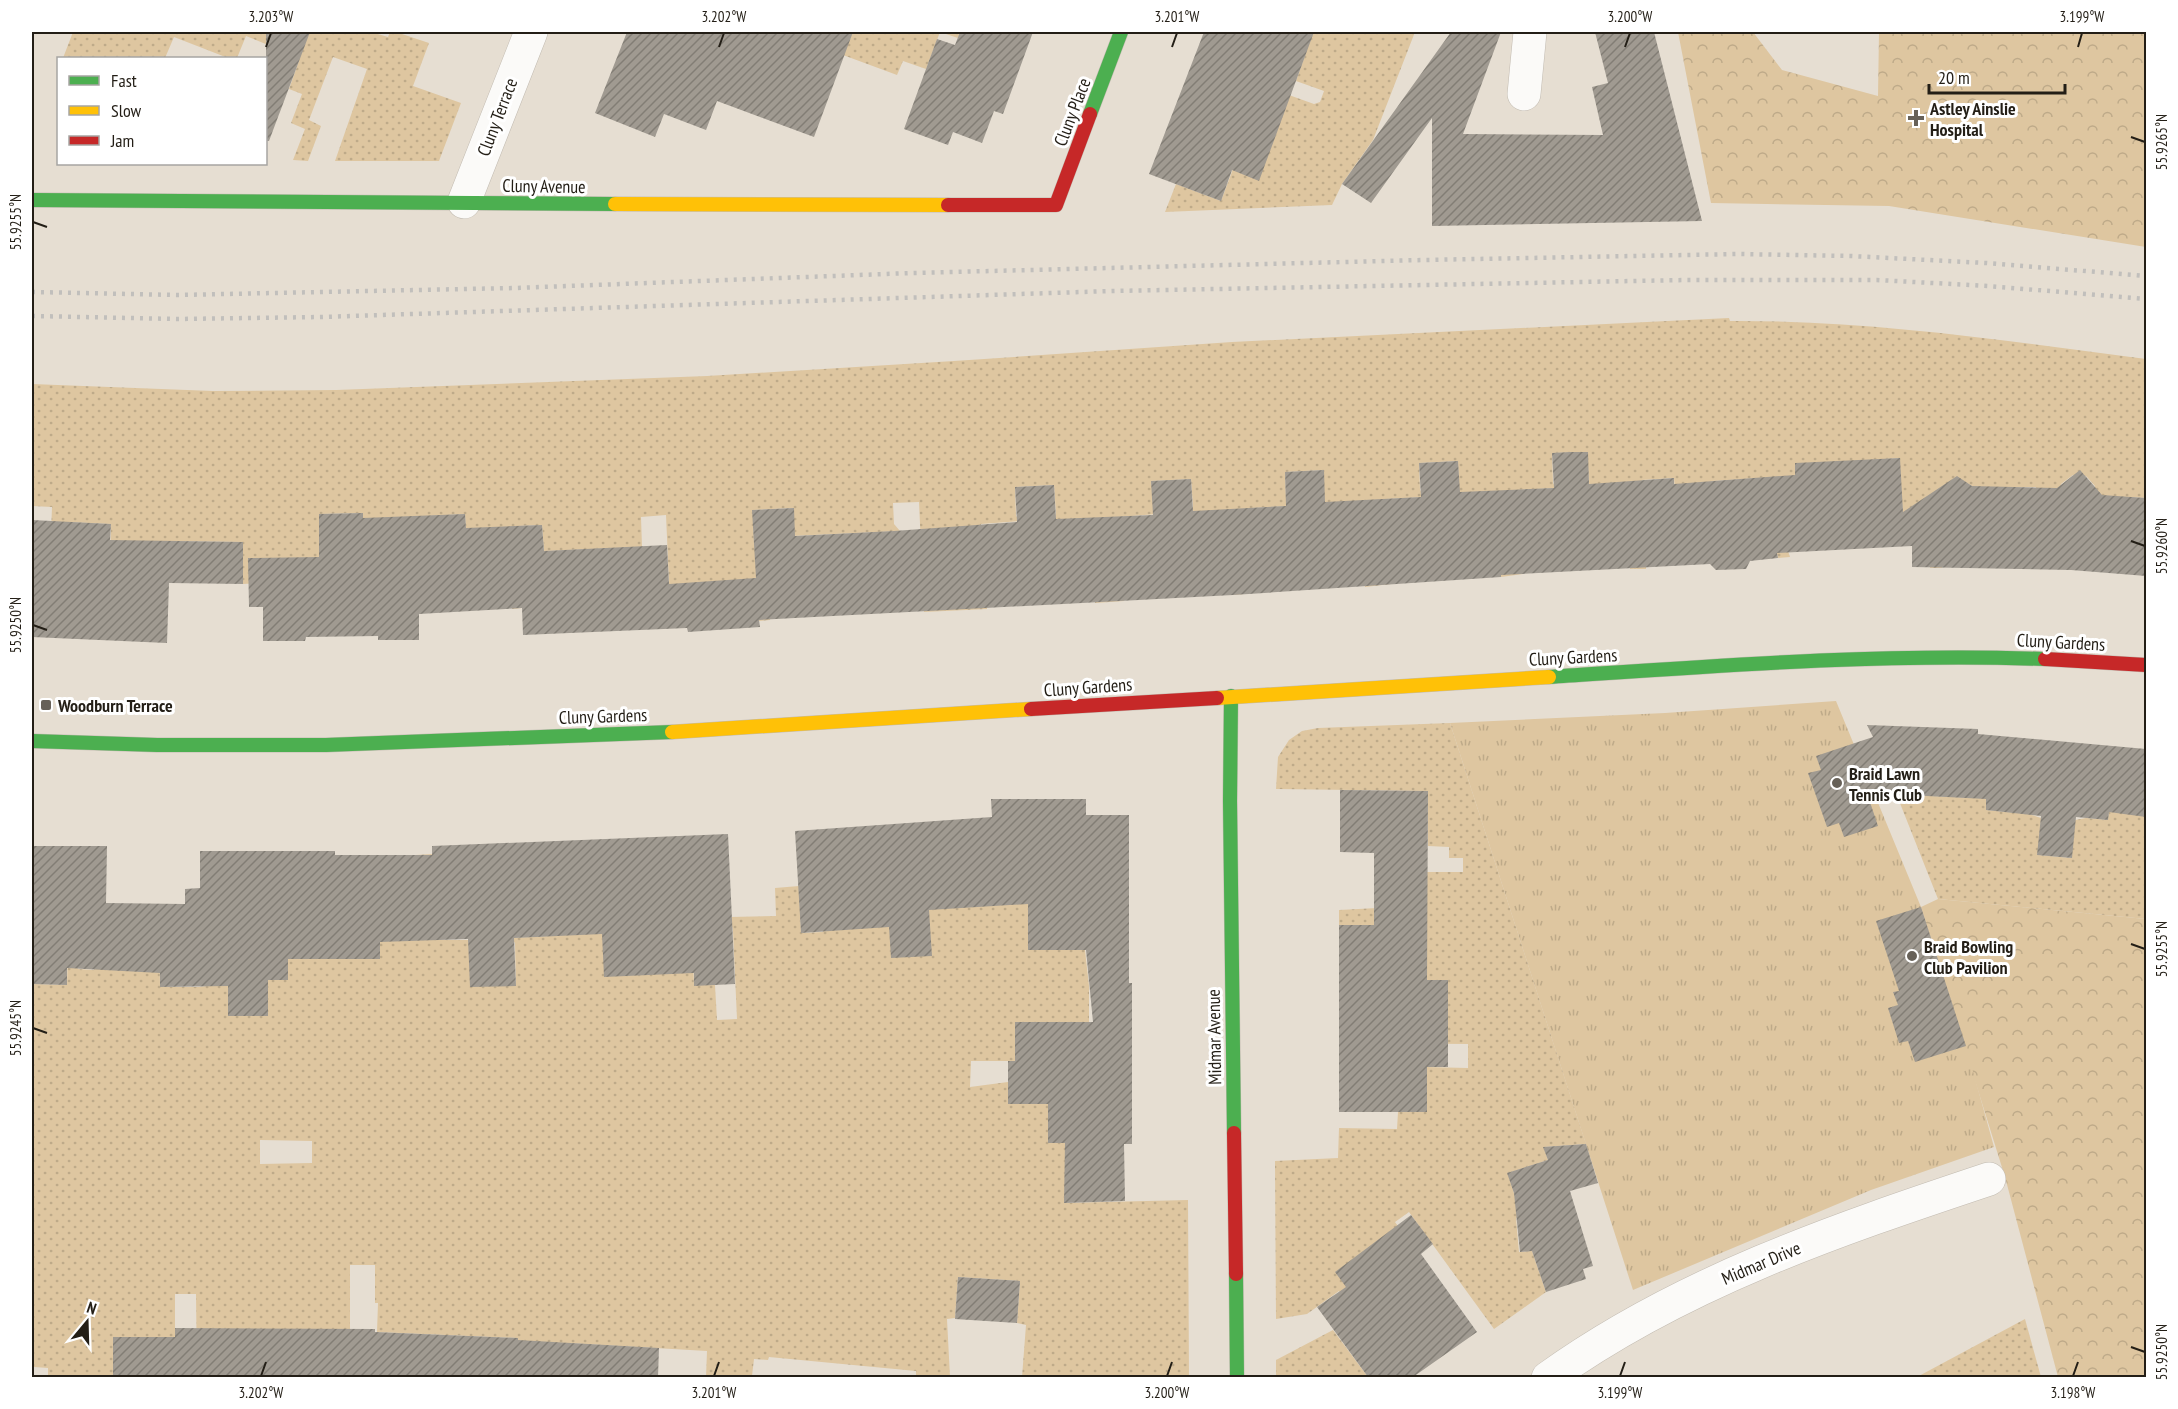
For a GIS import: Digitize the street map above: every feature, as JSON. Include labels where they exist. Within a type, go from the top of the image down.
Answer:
[{"type":"street","name":"Cluny Terrace","points":[[464,202],[531,32]]},
{"type":"street","name":"Cluny Place","points":[[1056,205],[1121,32]]},
{"type":"street","points":[[1524,94],[1530,32]]},
{"type":"street","name":"Cluny Avenue","points":[[32,200],[464,202],[712,206],[1056,205]]},
{"type":"street","name":"Cluny Gardens","points":[[32,741],[326,745],[689,731],[1830,659],[1953,656],[2086,660],[2146,665]]},
{"type":"street","name":"Midmar Avenue","points":[[1231,696],[1230,801],[1237,1377]]},
{"type":"street","name":"Midmar Drive","points":[[1548,1377],[1658,1310],[1728,1276],[1836,1232],[1989,1179]]},
{"type":"green space","points":[[73,32],[371,32],[388,37],[390,32],[396,32],[429,43],[413,86],[461,103],[439,161],[335,161],[367,69],[333,57],[309,120],[321,126],[308,161],[293,160],[305,129],[291,123],[302,94],[289,89],[299,61],[278,52],[278,49],[246,36],[237,57],[225,57],[174,37],[165,57],[63,57]]},
{"type":"green space","points":[[834,32],[940,32],[926,69],[903,61],[897,75],[824,48],[851,38]]},
{"type":"green space","points":[[940,32],[960,32],[958,38]]},
{"type":"green space","points":[[1285,32],[1415,32],[1373,140],[1342,184],[1332,205],[1165,212],[1176,184],[1221,201],[1264,86],[1314,104],[1320,102],[1324,91],[1296,81],[1307,50],[1282,40]]},
{"type":"green space","name":"Astley Ainslie Hospital","points":[[1678,32],[1753,32],[1782,70],[1878,96],[1879,32],[2146,32],[2146,247],[1889,206],[1711,203]]},
{"type":"green space","points":[[1729,318],[1730,321],[1835,324],[1939,333],[2146,359],[2146,498],[2131,497],[2093,514],[2095,486],[2086,476],[2073,475],[2061,484],[2055,569],[2036,569],[2036,487],[2004,487],[2004,512],[1972,486],[1963,481],[1954,480],[1948,483],[1943,492],[1942,568],[1930,568],[1929,531],[1904,533],[1899,458],[1871,460],[1795,478],[1784,539],[1790,557],[1778,558],[1760,478],[1712,481],[1676,502],[1674,478],[1642,480],[1646,569],[1630,569],[1625,485],[1587,486],[1589,482],[1587,452],[1552,453],[1553,483],[1556,488],[1519,490],[1523,574],[1501,577],[1456,495],[1459,488],[1458,461],[1419,463],[1420,490],[1425,497],[1386,499],[1391,584],[1365,587],[1360,502],[1322,504],[1324,470],[1285,472],[1286,499],[1291,506],[1252,508],[1244,594],[1233,595],[1228,511],[1189,513],[1193,506],[1191,479],[1151,481],[1157,514],[1119,517],[1124,601],[1095,603],[1090,518],[1053,520],[1056,513],[1054,485],[1015,487],[1016,516],[1021,521],[981,524],[987,609],[924,612],[919,502],[893,503],[894,524],[900,531],[791,536],[794,529],[793,508],[753,510],[754,545],[766,544],[770,620],[759,621],[756,578],[671,628],[666,515],[641,517],[642,547],[544,551],[542,525],[518,526],[522,608],[512,609],[511,569],[468,571],[465,514],[427,516],[363,556],[363,513],[319,514],[319,557],[263,583],[243,584],[243,542],[178,541],[178,583],[169,583],[170,565],[110,562],[111,524],[68,522],[50,559],[52,507],[32,506],[32,384],[213,391],[336,390],[707,376],[1232,342]]},
{"type":"green space","points":[[1836,701],[1921,907],[1966,1046],[1994,1147],[1871,1190],[1633,1290],[1450,723],[1665,713]]},
{"type":"green space","points":[[1450,723],[1586,1144],[1544,1147],[1548,1160],[1508,1173],[1521,1217],[1516,1218],[1519,1252],[1532,1251],[1546,1292],[1494,1329],[1409,1212],[1395,1222],[1418,1255],[1355,1300],[1355,1312],[1339,1291],[1307,1314],[1276,1319],[1275,1161],[1338,1158],[1339,1128],[1397,1129],[1398,1112],[1427,1112],[1427,1067],[1468,1068],[1468,1044],[1339,1043],[1339,1033],[1371,1032],[1448,1006],[1448,980],[1427,980],[1427,925],[1339,925],[1339,910],[1416,906],[1374,872],[1463,872],[1463,858],[1449,858],[1449,847],[1428,846],[1428,791],[1276,789],[1278,757],[1289,740],[1302,731],[1318,728]]},
{"type":"green space","points":[[1886,768],[1909,795],[1975,798],[1988,771],[1986,810],[2029,814],[2041,818],[2038,855],[2071,858],[2075,820],[2086,818],[2108,820],[2111,784],[2146,787],[2143,816],[2146,817],[2146,919],[1938,899]]},
{"type":"green space","points":[[1029,804],[1028,950],[1085,950],[1089,986],[1089,1023],[1015,1022],[1015,1061],[971,1061],[970,1087],[1008,1082],[1008,1104],[1035,1104],[1048,1101],[1048,1143],[1093,1143],[1064,1203],[1188,1200],[1189,1377],[1022,1377],[1026,1325],[1017,1323],[1020,1281],[958,1277],[955,1318],[947,1319],[950,1377],[916,1377],[916,1371],[769,1357],[768,1360],[754,1359],[752,1376],[766,1377],[706,1377],[707,1351],[568,1343],[565,1377],[516,1377],[518,1338],[377,1332],[378,1303],[375,1303],[375,1265],[350,1265],[350,1377],[330,1377],[330,1329],[250,1329],[249,1377],[197,1377],[196,1294],[175,1294],[175,1337],[113,1337],[113,1377],[48,1377],[48,1368],[34,1367],[34,1336],[32,1336],[32,984],[67,985],[68,946],[78,939],[78,969],[94,970],[95,963],[152,940],[153,904],[159,904],[160,987],[199,987],[228,983],[228,1016],[268,1016],[268,980],[288,980],[288,943],[380,896],[417,896],[416,855],[432,854],[435,940],[471,940],[516,985],[515,943],[511,938],[549,936],[546,843],[692,933],[694,985],[715,985],[717,1020],[737,1019],[733,931],[730,917],[776,916],[775,888],[799,886],[801,933],[823,932],[821,892],[926,910],[971,826]],"holes":[[[260,1140],[312,1141],[312,1163],[260,1164]]]},
{"type":"green space","points":[[1938,899],[2146,919],[2146,1377],[2058,1377],[2005,1177],[1921,907]]},
{"type":"green space","points":[[2025,1319],[2041,1377],[1917,1377]]},
{"type":"green space","points":[[1333,1330],[1368,1377],[1276,1377],[1276,1360]]},
{"type":"building","points":[[266,32],[310,32],[269,141],[267,141]]},
{"type":"building","points":[[627,32],[853,32],[814,137],[717,101],[706,130],[664,114],[655,137],[595,113]]},
{"type":"building","points":[[960,32],[1033,32],[1003,114],[994,111],[982,143],[953,132],[948,145],[904,129],[937,39],[955,45]]},
{"type":"building","points":[[1204,32],[1314,32],[1259,181],[1232,170],[1221,201],[1149,174]]},
{"type":"building","points":[[1451,32],[1501,32],[1463,134],[1603,135],[1592,87],[1608,83],[1595,32],[1654,32],[1702,221],[1432,226],[1432,118],[1371,203],[1342,184]]},
{"type":"building","points":[[1588,452],[1589,484],[1674,478],[1674,484],[1795,475],[1795,463],[1900,458],[1903,512],[1957,476],[1972,486],[2057,488],[2080,470],[2102,495],[2146,498],[2146,576],[2071,570],[1912,567],[1912,546],[1777,553],[1778,558],[1750,561],[1746,569],[1716,570],[1710,564],[1501,575],[1501,577],[1233,595],[759,620],[760,627],[688,632],[687,628],[523,635],[522,608],[419,614],[419,640],[378,640],[378,636],[306,637],[305,641],[263,641],[263,607],[249,607],[248,558],[319,557],[319,514],[363,513],[363,518],[465,514],[466,528],[542,525],[544,551],[667,545],[669,584],[756,578],[752,510],[794,508],[795,536],[1017,522],[1015,487],[1054,485],[1056,519],[1153,515],[1151,481],[1191,479],[1193,511],[1286,506],[1285,472],[1324,470],[1325,502],[1421,497],[1419,463],[1458,461],[1460,492],[1554,488],[1552,453]]},
{"type":"building","points":[[32,520],[111,524],[110,540],[243,542],[243,584],[169,583],[167,643],[32,637]]},
{"type":"building","points":[[1867,725],[1978,729],[1978,734],[2146,749],[2146,817],[2109,812],[2108,820],[2076,817],[2072,858],[2037,855],[2041,816],[1986,810],[1986,799],[1867,793],[1878,826],[1844,837],[1839,823],[1827,827],[1808,773],[1821,770],[1816,756],[1873,737]]},
{"type":"building","points":[[1340,790],[1428,791],[1427,980],[1448,980],[1448,1067],[1427,1067],[1427,1112],[1339,1112],[1339,925],[1374,925],[1374,853],[1340,852]]},
{"type":"building","points":[[991,799],[1086,799],[1086,815],[1129,815],[1132,1144],[1124,1144],[1125,1201],[1064,1203],[1065,1143],[1048,1143],[1048,1104],[1008,1104],[1008,1061],[1015,1061],[1015,1022],[1093,1022],[1086,950],[1028,950],[1028,904],[929,910],[932,956],[891,958],[889,927],[801,933],[795,831],[992,817]]},
{"type":"building","points":[[728,834],[735,984],[694,986],[694,973],[604,977],[602,934],[514,938],[516,986],[470,987],[468,939],[380,942],[380,959],[288,959],[288,980],[268,980],[268,1016],[228,1016],[228,986],[160,987],[160,973],[67,968],[67,985],[32,984],[32,846],[107,846],[106,903],[185,904],[185,889],[200,888],[200,851],[335,851],[335,855],[432,855],[432,846]]},
{"type":"building","name":"Braid Bowling Club Pavilion","points":[[1921,907],[1966,1046],[1915,1062],[1908,1041],[1899,1043],[1888,1008],[1898,1005],[1893,992],[1899,991],[1876,921]]},
{"type":"building","points":[[1586,1144],[1598,1183],[1570,1191],[1593,1266],[1583,1269],[1586,1279],[1546,1292],[1532,1251],[1520,1252],[1514,1193],[1507,1173],[1548,1160],[1543,1147]]},
{"type":"building","points":[[1411,1215],[1433,1244],[1421,1254],[1477,1332],[1413,1377],[1368,1377],[1317,1307],[1346,1287],[1335,1272]]},
{"type":"building","points":[[958,1277],[1020,1281],[1017,1323],[955,1319]]},
{"type":"building","points":[[175,1328],[375,1329],[375,1332],[518,1338],[518,1340],[659,1348],[658,1377],[113,1377],[113,1337],[175,1337]]},
{"type":"railway","points":[[32,292],[177,295],[515,288],[912,273],[1738,254],[1851,256],[1986,263],[2146,276]]},
{"type":"railway","points":[[32,316],[177,319],[321,317],[1112,291],[1685,280],[1877,280],[1988,286],[2146,299]]},
{"type":"traffic: fast","points":[[1090,114],[1121,32]]},
{"type":"traffic: fast","points":[[32,200],[615,204]]},
{"type":"traffic: fast","points":[[1549,677],[1859,659],[2045,659]]},
{"type":"traffic: fast","points":[[1231,696],[1234,1133]]},
{"type":"traffic: fast","points":[[32,741],[157,745],[326,745],[672,732]]},
{"type":"traffic: fast","points":[[1236,1274],[1237,1378]]},
{"type":"traffic: slow","points":[[615,204],[948,205]]},
{"type":"traffic: slow","points":[[1217,698],[1549,677]]},
{"type":"traffic: slow","points":[[672,732],[1031,709]]},
{"type":"traffic: jam","points":[[948,205],[1056,205],[1090,114]]},
{"type":"traffic: jam","points":[[2045,659],[2146,665]]},
{"type":"traffic: jam","points":[[1031,709],[1217,698]]},
{"type":"traffic: jam","points":[[1234,1133],[1236,1274]]},
{"type":"place","name":"Astley Ainslie Hospital","points":[[1916,118]]},
{"type":"place","name":"Woodburn Terrace","points":[[46,705]]},
{"type":"place","name":"Braid Lawn Tennis Club","points":[[1837,783]]},
{"type":"place","name":"Braid Bowling Club Pavilion","points":[[1912,956]]}]
